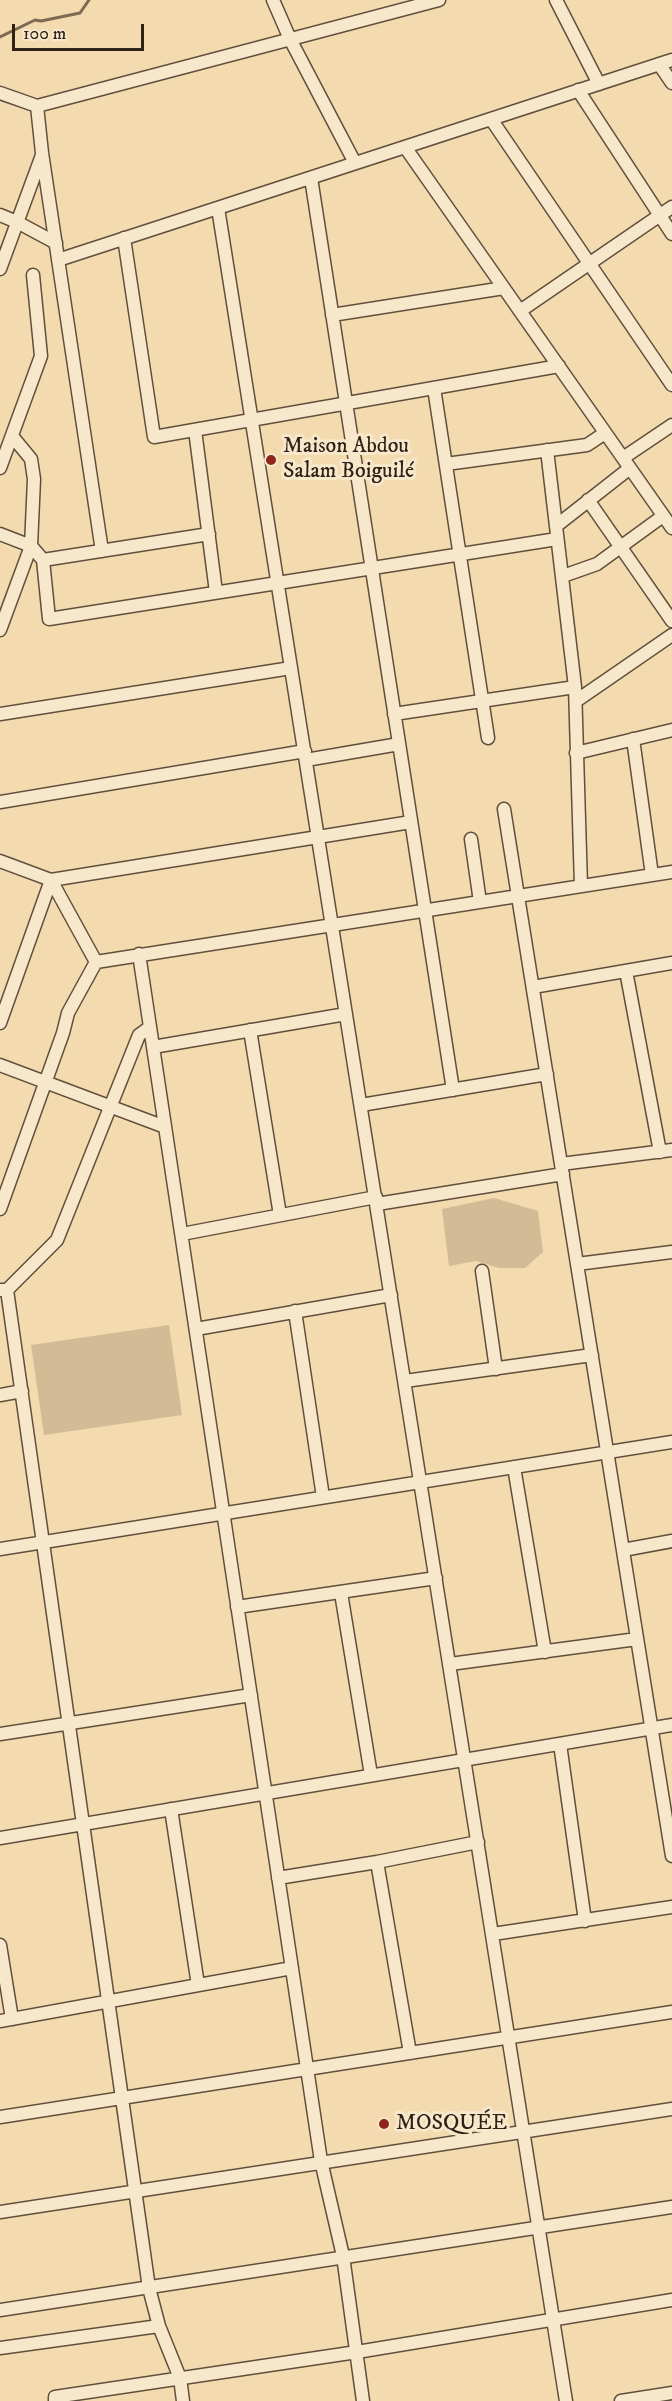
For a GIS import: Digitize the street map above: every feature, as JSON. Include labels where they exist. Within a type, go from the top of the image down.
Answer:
[{"type":"street","points":[[273,0],[290,39],[355,163]]},
{"type":"street","points":[[0,93],[37,105],[439,0]]},
{"type":"street","points":[[556,0],[599,84]]},
{"type":"street","points":[[58,260],[672,60]]},
{"type":"street","points":[[659,64],[672,83]]},
{"type":"street","points":[[578,90],[672,234]]},
{"type":"street","points":[[37,105],[42,153],[102,551]]},
{"type":"street","points":[[491,119],[672,385]]},
{"type":"street","points":[[405,147],[672,528]]},
{"type":"street","points":[[0,269],[42,153]]},
{"type":"street","points":[[311,178],[453,1090]]},
{"type":"street","points":[[520,311],[672,207]]},
{"type":"street","points":[[218,208],[566,2401]]},
{"type":"street","points":[[0,215],[56,243]]},
{"type":"street","points":[[124,238],[154,437],[559,366]]},
{"type":"street","points":[[0,468],[41,356],[33,275]]},
{"type":"street","points":[[332,315],[504,288]]},
{"type":"street","points":[[434,388],[488,738]]},
{"type":"street","points":[[0,534],[31,546],[43,560],[49,619],[459,554],[556,532],[627,463],[672,425]]},
{"type":"street","points":[[195,430],[216,592]]},
{"type":"street","points":[[446,464],[587,445],[605,433]]},
{"type":"street","points":[[0,630],[31,546],[34,479],[31,459],[12,436]]},
{"type":"street","points":[[547,450],[575,687],[581,886]]},
{"type":"street","points":[[588,500],[672,621]]},
{"type":"street","points":[[563,576],[597,564],[663,516]]},
{"type":"street","points":[[43,560],[209,534]]},
{"type":"street","points":[[576,701],[672,635]]},
{"type":"street","points":[[0,714],[291,668]]},
{"type":"street","points":[[394,714],[575,687]]},
{"type":"street","points":[[576,753],[672,730]]},
{"type":"street","points":[[633,740],[651,875]]},
{"type":"street","points":[[0,802],[305,755],[399,744]]},
{"type":"street","points":[[504,809],[637,1639],[670,1826],[672,1856]]},
{"type":"street","points":[[0,861],[51,880],[411,822]]},
{"type":"street","points":[[471,839],[480,902]]},
{"type":"street","points":[[96,962],[672,872]]},
{"type":"street","points":[[51,880],[96,962]]},
{"type":"street","points":[[0,1023],[51,880]]},
{"type":"street","points":[[139,954],[321,2161],[343,2256],[363,2401]]},
{"type":"street","points":[[0,1209],[63,1033],[68,1013],[96,962]]},
{"type":"street","points":[[533,987],[672,963]]},
{"type":"street","points":[[182,1234],[280,1215],[376,1201],[666,1151],[626,971]]},
{"type":"street","points":[[153,1047],[346,1014]]},
{"type":"street","points":[[150,1027],[139,1035],[57,1240],[4,1290],[22,1391],[149,2288],[159,2326],[180,2378],[183,2401]]},
{"type":"street","points":[[250,1030],[280,1215]]},
{"type":"street","points":[[0,1065],[165,1127]]},
{"type":"street","points":[[361,1105],[547,1074]]},
{"type":"street","points":[[577,1264],[672,1252]]},
{"type":"street","points":[[482,1271],[496,1369]]},
{"type":"street","points":[[196,1329],[391,1294]]},
{"type":"street","points":[[295,1311],[323,1497]]},
{"type":"street","points":[[405,1381],[592,1355]]},
{"type":"street","points":[[0,1395],[22,1391]]},
{"type":"street","points":[[0,1549],[672,1442]]},
{"type":"street","points":[[514,1467],[545,1652]]},
{"type":"street","points":[[623,1550],[672,1541]]},
{"type":"street","points":[[237,1608],[436,1578]]},
{"type":"street","points":[[341,1593],[371,1775]]},
{"type":"street","points":[[450,1664],[637,1639]]},
{"type":"street","points":[[0,1734],[251,1695]]},
{"type":"street","points":[[0,1838],[672,1725]]},
{"type":"street","points":[[560,1744],[585,1921]]},
{"type":"street","points":[[171,1809],[198,1985]]},
{"type":"street","points":[[278,1878],[478,1842]]},
{"type":"street","points":[[377,1862],[410,2053]]},
{"type":"street","points":[[493,1934],[672,1907]]},
{"type":"street","points":[[0,1946],[6,2020],[292,1968]]},
{"type":"street","points":[[0,2117],[672,2012]]},
{"type":"street","points":[[0,2212],[672,2109]]},
{"type":"street","points":[[0,2310],[672,2207]]},
{"type":"street","points":[[56,2401],[55,2397],[357,2352],[672,2300]]},
{"type":"street","points":[[0,2348],[159,2326]]},
{"type":"street","points":[[114,2388],[116,2401]]},
{"type":"street","points":[[621,2401],[672,2393]]},
{"type":"shaded area","points":[[494,1198],[538,1211],[543,1252],[525,1268],[499,1268],[476,1261],[449,1266],[442,1209]]},
{"type":"shaded area","points":[[169,1325],[182,1415],[44,1435],[31,1345]]},
{"type":"waterway","points":[[0,37],[35,20],[41,21],[80,13],[89,0]]},
{"type":"place","name":"Maison Abdou Salam Boiguilé","points":[[271,460]]},
{"type":"place","name":"MOSQUÉE","points":[[384,2124]]}]
